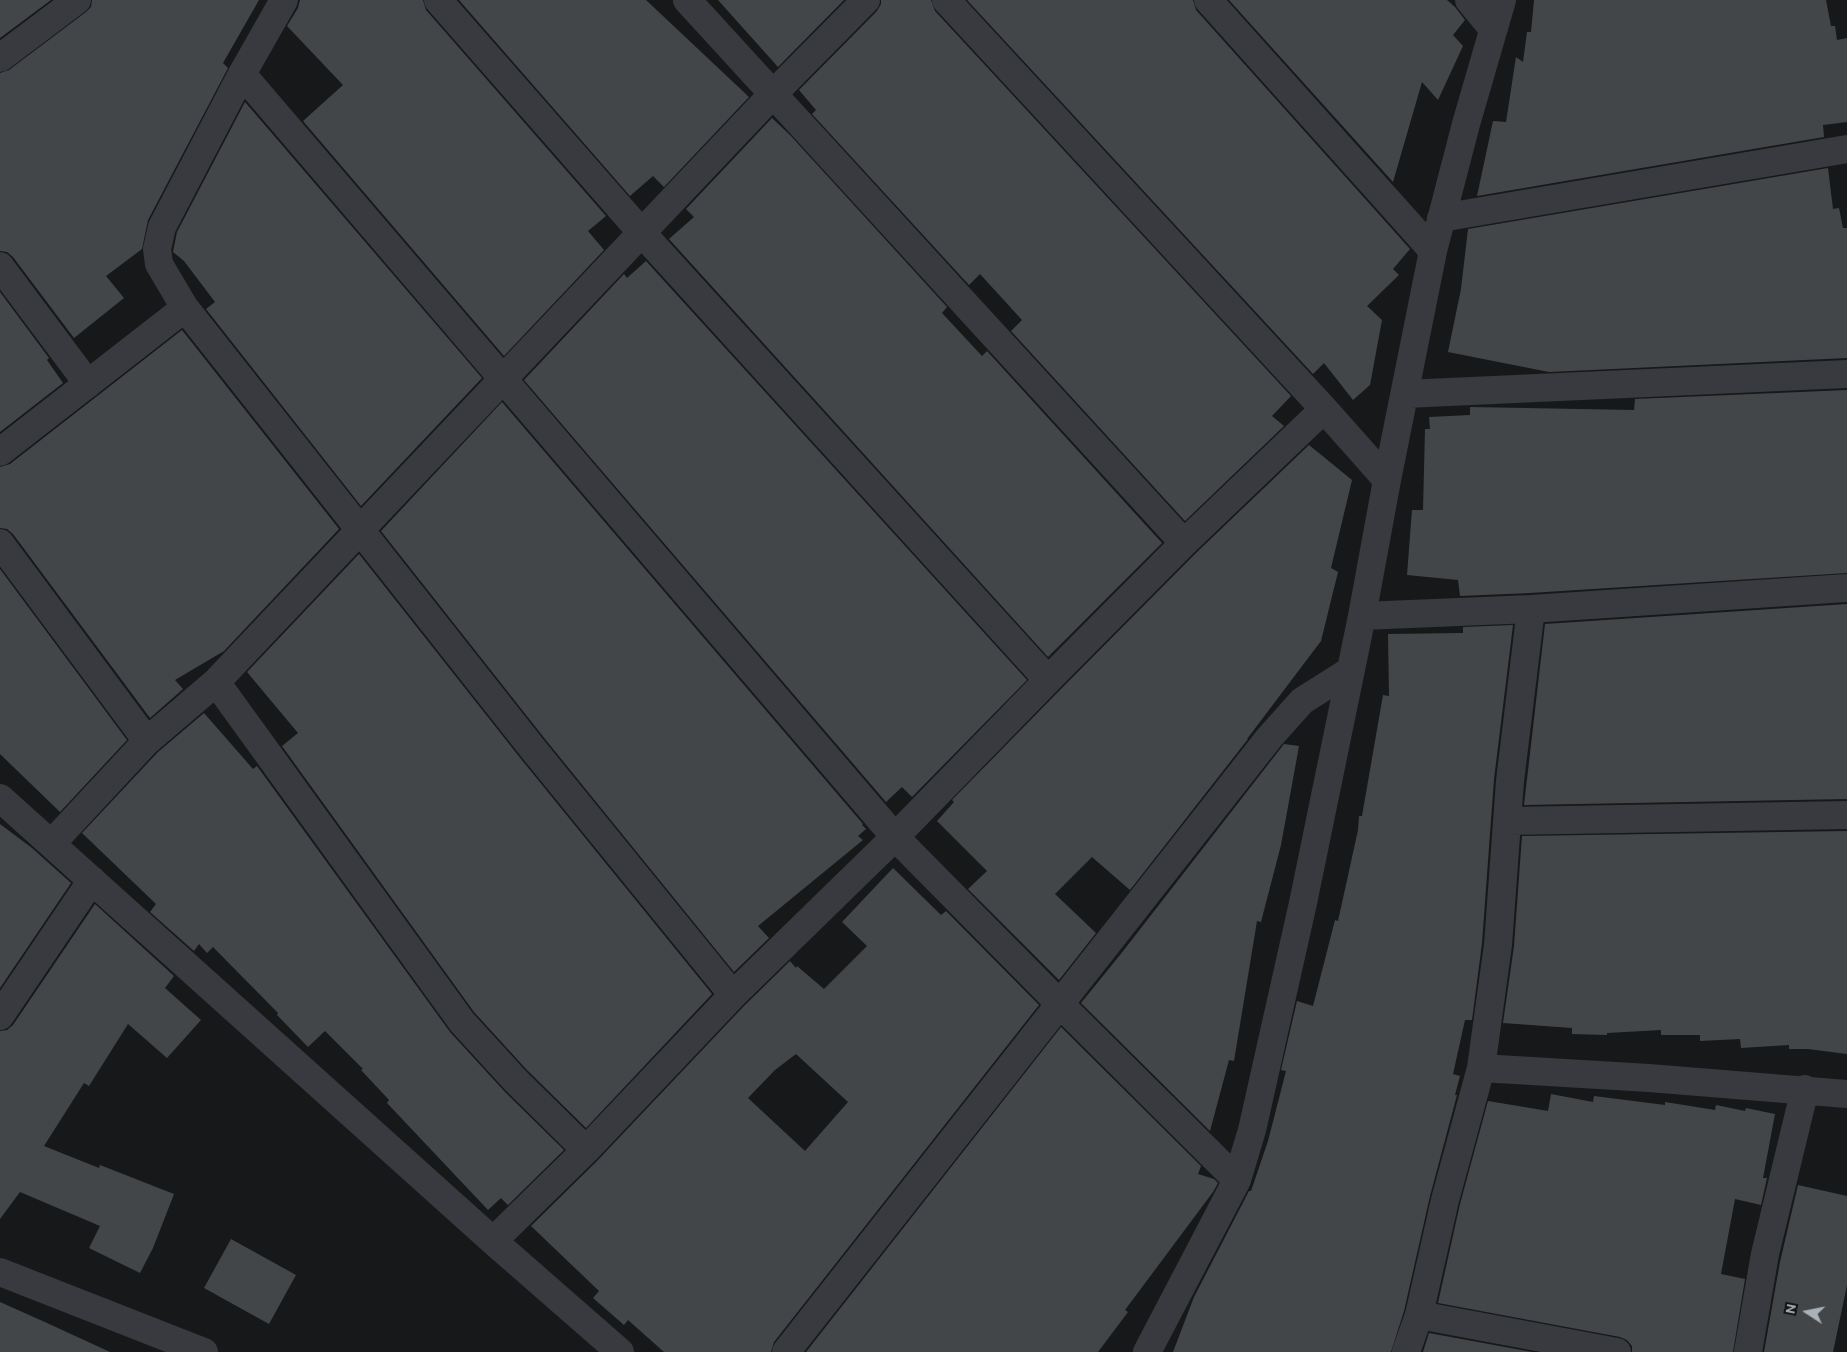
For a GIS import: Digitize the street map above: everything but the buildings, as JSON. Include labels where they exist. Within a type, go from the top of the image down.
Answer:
[{"type":"street","points":[[0,58],[78,0]]},
{"type":"street","points":[[284,0],[242,74],[162,227],[157,249],[159,264],[185,308],[533,749],[733,995]]},
{"type":"street","points":[[438,0],[642,233],[1048,680]]},
{"type":"street","points":[[687,0],[1184,543]]},
{"type":"street","points":[[52,843],[147,741],[216,682],[773,94],[866,0]]},
{"type":"street","points":[[946,0],[1324,409],[1387,480]]},
{"type":"street","points":[[1208,0],[1433,251]]},
{"type":"street","points":[[1469,0],[1493,29]]},
{"type":"street","points":[[1147,1352],[1237,1180],[1252,1130],[1303,903],[1351,670],[1433,251],[1502,0]]},
{"type":"street","points":[[242,74],[896,838],[1237,1180]]},
{"type":"street","points":[[1441,218],[1847,149]]},
{"type":"street","points":[[0,266],[88,384]]},
{"type":"street","points":[[0,452],[185,308]]},
{"type":"street","points":[[1404,394],[1847,374]]},
{"type":"street","points":[[493,1241],[586,1150],[733,995],[896,838],[1048,680],[1184,543],[1324,409]]},
{"type":"street","points":[[0,543],[147,741]]},
{"type":"street","points":[[1362,616],[1531,609],[1847,588]]},
{"type":"street","points":[[1406,1352],[1418,1315],[1445,1200],[1481,1068],[1498,945],[1517,715],[1531,609]]},
{"type":"street","points":[[786,1352],[954,1136],[1061,1005],[1269,738],[1302,701],[1351,670]]},
{"type":"street","points":[[216,682],[462,1022],[516,1080],[586,1150]]},
{"type":"street","points":[[0,798],[493,1241],[620,1352]]},
{"type":"street","points":[[1508,821],[1847,815]]},
{"type":"street","points":[[0,1016],[92,880]]},
{"type":"street","points":[[1481,1068],[1805,1089],[1847,1094]]},
{"type":"street","points":[[1748,1352],[1765,1254],[1805,1089]]},
{"type":"street","points":[[0,1272],[149,1342],[204,1352]]},
{"type":"street","points":[[1418,1315],[1617,1352]]}]
